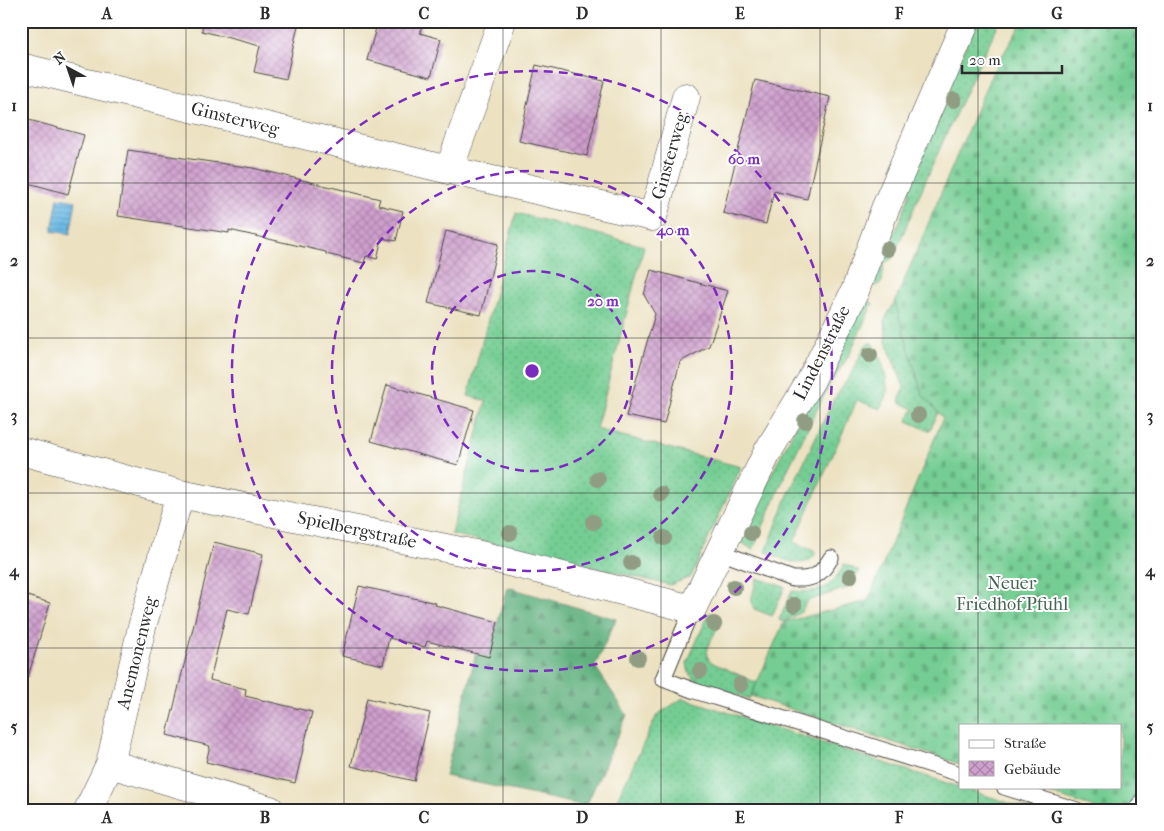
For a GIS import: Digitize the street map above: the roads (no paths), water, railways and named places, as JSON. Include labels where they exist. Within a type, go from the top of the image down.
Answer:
[{"type":"street","points":[[449,170],[502,21]]},
{"type":"street","name":"Lindenstraße","points":[[692,609],[768,451],[810,382],[855,291],[885,209],[966,21]]},
{"type":"street","name":"Ginsterweg","points":[[21,67],[653,217],[686,97]]},
{"type":"street","name":"Spielbergstraße","points":[[21,451],[180,494],[485,556],[692,609]]},
{"type":"street","name":"Anemonenweg","points":[[88,810],[110,764],[142,627],[180,494]]},
{"type":"street","points":[[110,764],[270,810]]},
{"type":"lane","points":[[720,552],[793,579],[805,580],[816,576],[824,570],[831,558]]},
{"type":"lane","name":"Lindenstraße","points":[[692,609],[663,678],[695,691],[959,774]]},
{"type":"lane","points":[[1007,788],[1077,810]]},
{"type":"lane","points":[[1135,810],[1143,800]]},
{"type":"water","points":[[58,198],[76,201],[70,234],[52,231]]},
{"type":"park label","name":"Neuer Friedhof Pfuhl","points":[[1012,593]]}]
